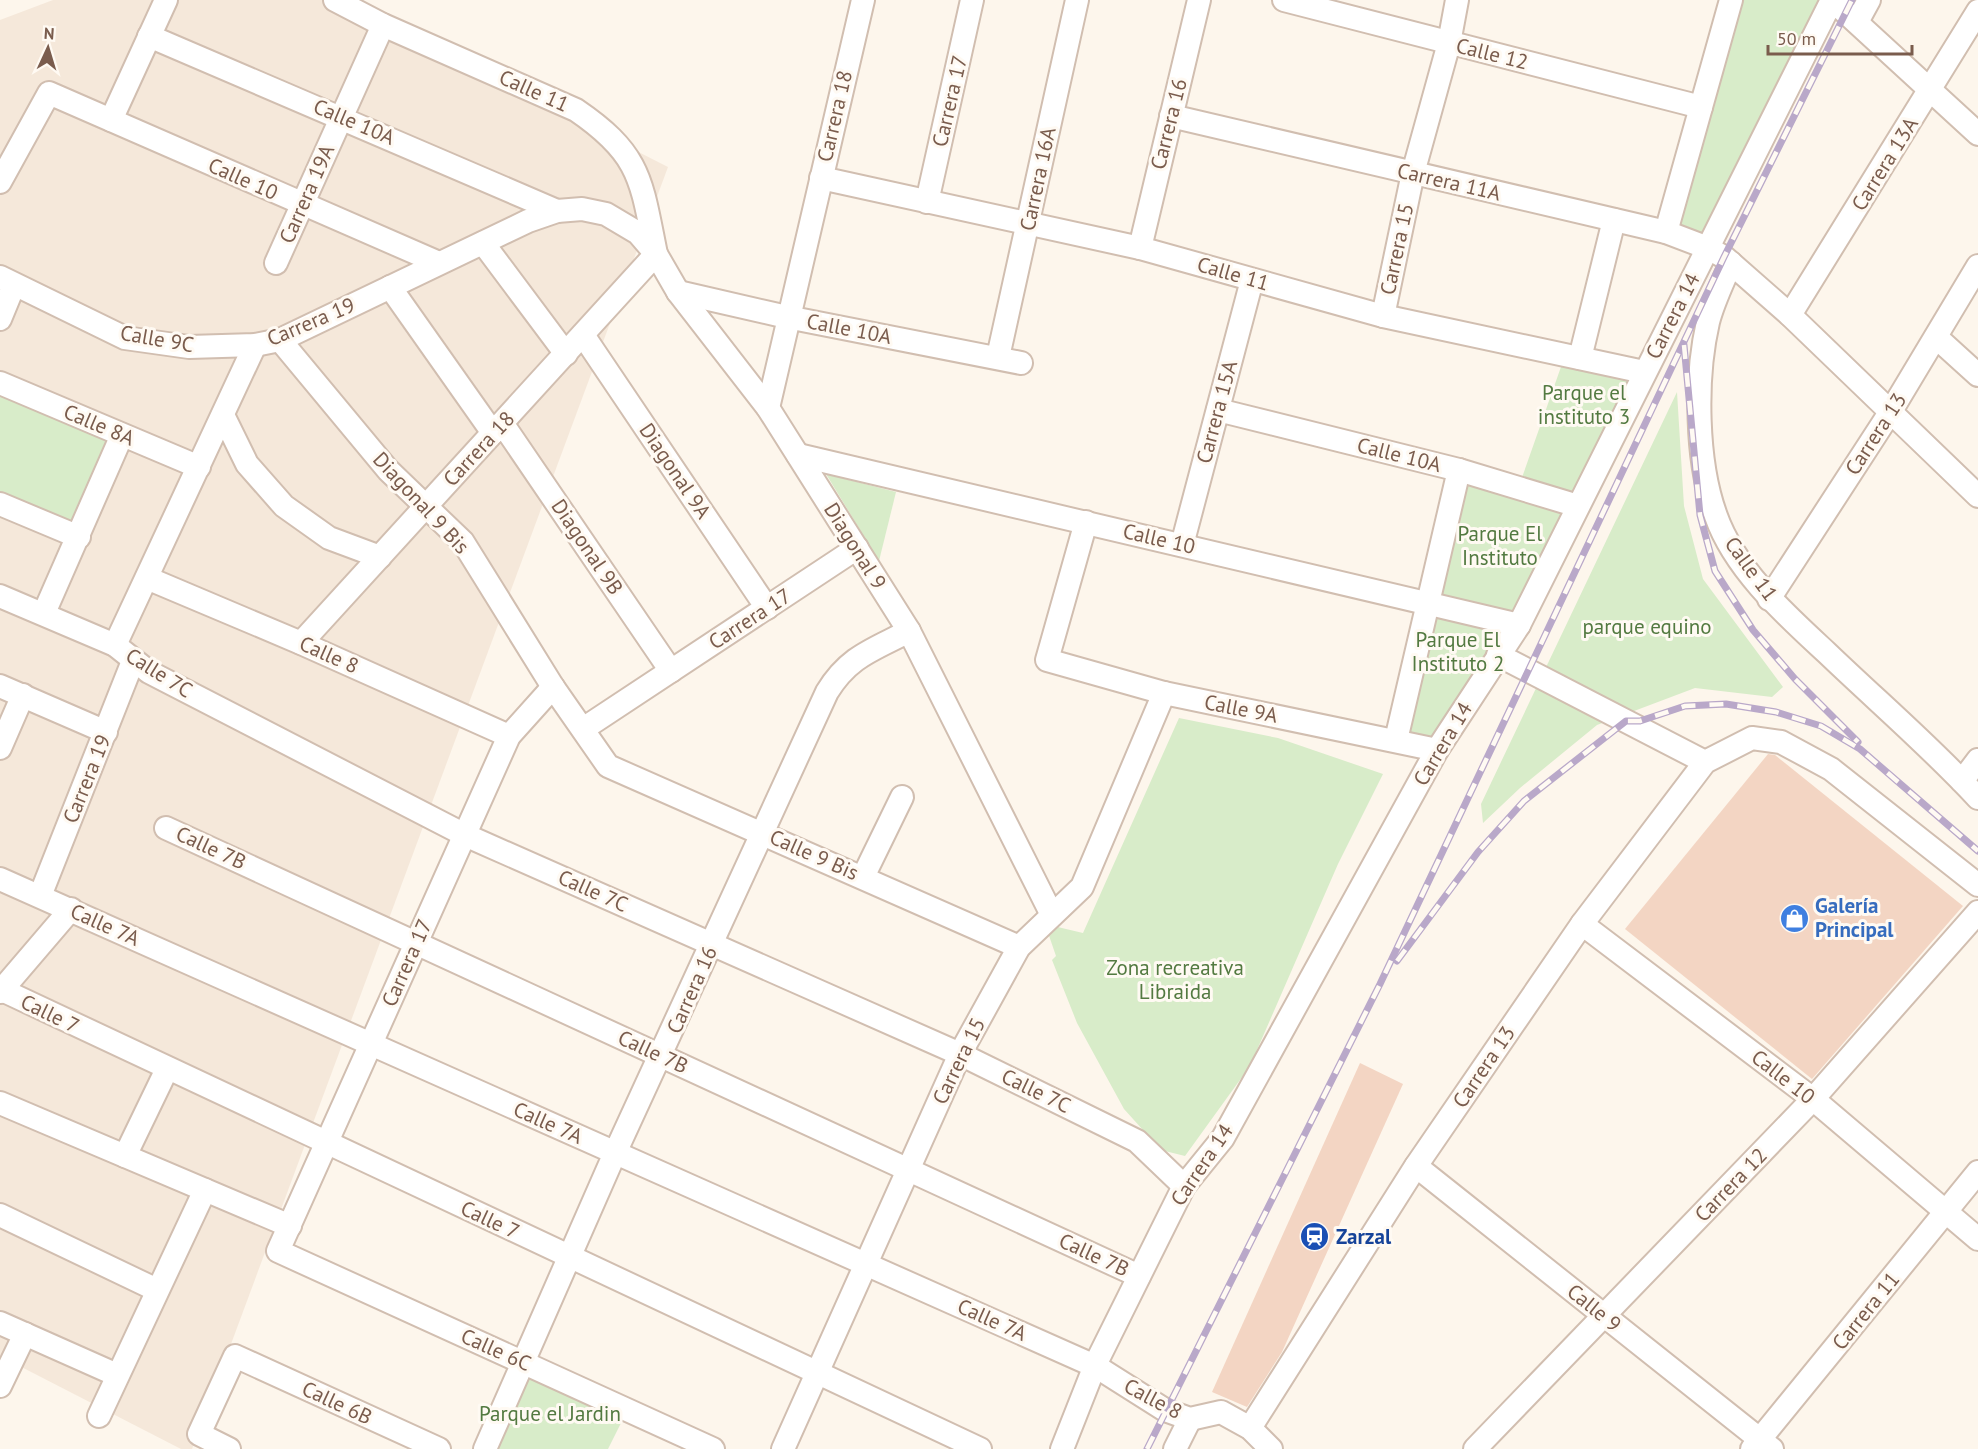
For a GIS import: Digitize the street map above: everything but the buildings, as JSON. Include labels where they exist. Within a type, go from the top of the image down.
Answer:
[{"type":"street","points":[[111,120],[166,0]]},
{"type":"street","name":"Calle 11","points":[[334,0],[382,25],[576,110],[604,129],[635,168],[656,255]]},
{"type":"street","name":"Carrera 18","points":[[768,408],[787,317],[863,0]]},
{"type":"street","name":"Carrera 17","points":[[927,202],[972,0]]},
{"type":"street","name":"Carrera 16A","points":[[998,357],[1077,0]]},
{"type":"street","name":"Carrera 16","points":[[1140,248],[1199,0]]},
{"type":"street","name":"Calle 12","points":[[1284,0],[1701,107]]},
{"type":"street","name":"Carrera 15","points":[[1383,316],[1413,173],[1449,43],[1456,0]]},
{"type":"street","points":[[1666,232],[1731,0]]},
{"type":"street","points":[[1832,0],[1978,134]]},
{"type":"street","name":"Carrera 14","points":[[1062,1449],[1139,1276],[1184,1186],[1223,1138],[1437,750],[1519,625],[1644,372],[1721,256],[1832,0]]},
{"type":"street","points":[[1857,22],[1869,0]]},
{"type":"street","name":"Carrera 13A","points":[[1790,315],[1978,11]]},
{"type":"street","name":"Carrera 19A","points":[[276,263],[382,25]]},
{"type":"street","name":"Calle 10A","points":[[149,36],[557,211]]},
{"type":"street","name":"Calle 10","points":[[7,155],[49,93],[302,206],[439,264]]},
{"type":"street","name":"Carrera 11A","points":[[1171,116],[1666,232],[1721,256]]},
{"type":"street","points":[[0,182],[7,155]]},
{"type":"street","name":"Calle 11","points":[[820,178],[1140,248],[1383,316],[1644,372]]},
{"type":"street","name":"Carrera 19","points":[[115,645],[255,345],[280,340],[528,221],[557,211],[582,209],[606,214]]},
{"type":"street","name":"Diagonal 9","points":[[606,214],[638,233],[656,255],[678,292],[768,408],[798,455],[909,631],[1052,915]]},
{"type":"street","points":[[1580,358],[1614,220]]},
{"type":"street","points":[[483,243],[566,354]]},
{"type":"street","name":"Carrera 18","points":[[301,643],[656,255]]},
{"type":"street","points":[[1721,256],[1790,315],[1978,496]]},
{"type":"street","name":"Calle 11","points":[[1721,256],[1704,342],[1701,423],[1704,465],[1716,517],[1729,543],[1769,598],[1978,798]]},
{"type":"street","name":"Carrera 13","points":[[1769,598],[1891,411],[1978,266]]},
{"type":"street","name":"Carrera 15A","points":[[1182,545],[1252,280]]},
{"type":"street","points":[[0,319],[7,281]]},
{"type":"street","name":"Calle 9C","points":[[7,281],[125,338],[189,347],[255,345]]},
{"type":"street","name":"Diagonal 9B","points":[[390,287],[498,428],[671,671]]},
{"type":"street","name":"Calle 10A","points":[[678,292],[787,317],[1021,363]]},
{"type":"street","name":"Diagonal 9A","points":[[583,335],[766,608]]},
{"type":"street","points":[[1936,337],[1978,375]]},
{"type":"street","name":"Diagonal 9 Bis","points":[[280,340],[388,470],[463,542],[553,687],[608,766]]},
{"type":"street","name":"Calle 8A","points":[[0,383],[199,467]]},
{"type":"street","name":"Calle 10A","points":[[1218,410],[1460,470],[1578,506]]},
{"type":"street","points":[[223,415],[248,464],[284,506],[329,538],[380,556]]},
{"type":"street","points":[[44,613],[80,537],[123,435]]},
{"type":"street","name":"Calle 10","points":[[798,455],[1519,625]]},
{"type":"street","points":[[1396,740],[1460,470]]},
{"type":"street","points":[[0,504],[80,537]]},
{"type":"street","name":"Calle 9A","points":[[1086,522],[1047,660],[1164,693],[1437,750]]},
{"type":"street","name":"Carrera 17","points":[[583,729],[857,548]]},
{"type":"street","name":"Calle 8","points":[[147,578],[301,643],[509,736]]},
{"type":"street","name":"Calle 7C","points":[[0,596],[115,645],[149,672],[465,835],[960,1054],[1137,1141],[1184,1186]]},
{"type":"street","name":"Carrera 16","points":[[485,1449],[525,1363],[615,1153],[662,1056],[827,692],[840,671],[857,658],[909,631]]},
{"type":"street","points":[[1498,655],[1705,762]]},
{"type":"street","name":"Carrera 19","points":[[40,896],[133,661]]},
{"type":"street","points":[[0,686],[106,732]]},
{"type":"street","name":"Carrera 17","points":[[278,1251],[509,736],[553,687]]},
{"type":"street","name":"Carrera 15","points":[[783,1449],[960,1054],[1019,947],[1082,887],[1164,693]]},
{"type":"street","points":[[0,748],[23,696]]},
{"type":"street","name":"Carrera 13","points":[[1250,1428],[1416,1166],[1582,924],[1705,762],[1752,738],[1781,742],[1831,769],[1978,885]]},
{"type":"street","points":[[1962,781],[1978,760]]},
{"type":"street","name":"Calle 9 Bis","points":[[608,766],[1019,947]]},
{"type":"street","points":[[863,877],[902,797]]},
{"type":"street","name":"Calle 7B","points":[[166,828],[1139,1276]]},
{"type":"street","name":"Calle 7A","points":[[0,879],[1097,1367]]},
{"type":"street","points":[[1,991],[71,909]]},
{"type":"street","name":"Carrera 12","points":[[1475,1449],[1813,1099],[1978,912]]},
{"type":"street","name":"Calle 10","points":[[1582,924],[1813,1099],[1978,1239]]},
{"type":"street","name":"Calle 7","points":[[1,991],[980,1449]]},
{"type":"street","points":[[125,1156],[167,1070]]},
{"type":"street","points":[[0,1103],[290,1226]]},
{"type":"street","name":"Calle 9","points":[[1416,1166],[1604,1316],[1761,1446]]},
{"type":"street","name":"Carrera 11","points":[[1761,1446],[1978,1172]]},
{"type":"street","points":[[99,1416],[205,1190]]},
{"type":"street","points":[[0,1215],[158,1290]]},
{"type":"street","name":"Calle 6C","points":[[278,1251],[713,1449]]},
{"type":"street","points":[[0,1323],[117,1375]]},
{"type":"street","points":[[0,1386],[25,1334]]},
{"type":"street","name":"Calle 6B","points":[[229,1449],[198,1434],[235,1356],[439,1449]]},
{"type":"street","name":"Calle 8","points":[[1097,1367],[1165,1410],[1190,1419],[1221,1412],[1250,1428],[1271,1449]]},
{"type":"street","points":[[1175,1449],[1190,1419]]},
{"type":"shaded area","points":[[53,0],[339,0],[668,167],[192,1449],[181,1449],[0,1356],[0,20]]},
{"type":"green space","points":[[1731,0],[1818,0],[1830,6],[1704,248],[1668,235]]},
{"type":"green space","points":[[1562,364],[1633,381],[1574,514],[1437,749],[1396,739],[1462,475],[1519,486]]},
{"type":"green space","points":[[0,380],[115,426],[75,524],[0,494]]},
{"type":"green space","name":"parque equino","points":[[1677,392],[1684,506],[1703,579],[1783,687],[1772,697],[1695,688],[1597,725],[1520,788],[1483,823],[1481,804]]},
{"type":"green space","points":[[826,474],[896,492],[879,561]]},
{"type":"green space","name":"Zona recreativa Libraida","points":[[1179,718],[1278,738],[1383,774],[1338,864],[1250,1066],[1185,1156],[1161,1150],[1124,1109],[1077,1023],[1052,960],[1056,956],[1045,924],[1083,933]]},
{"type":"green space","name":"Parque el Jardin","points":[[531,1366],[627,1411],[608,1449],[494,1449]]},
{"type":"railway","points":[[1147,1449],[1380,984],[1724,257],[1852,0]]},
{"type":"railway","points":[[1684,345],[1700,515],[1715,571],[1753,630],[1795,679],[1858,742]]},
{"type":"railway","points":[[1397,961],[1478,852],[1524,801],[1626,721],[1640,721],[1685,706],[1726,704],[1776,712],[1821,726],[1860,749],[1978,851]]},
{"type":"place","name":"Galería Principal","points":[[1794,918]]},
{"type":"place","name":"Zarzal","points":[[1315,1237]]},
{"type":"park label","name":"Parque el instituto 3","points":[[1584,405]]},
{"type":"park label","name":"Parque El Instituto","points":[[1500,546]]},
{"type":"park label","name":"Parque El Instituto 2","points":[[1458,652]]}]
